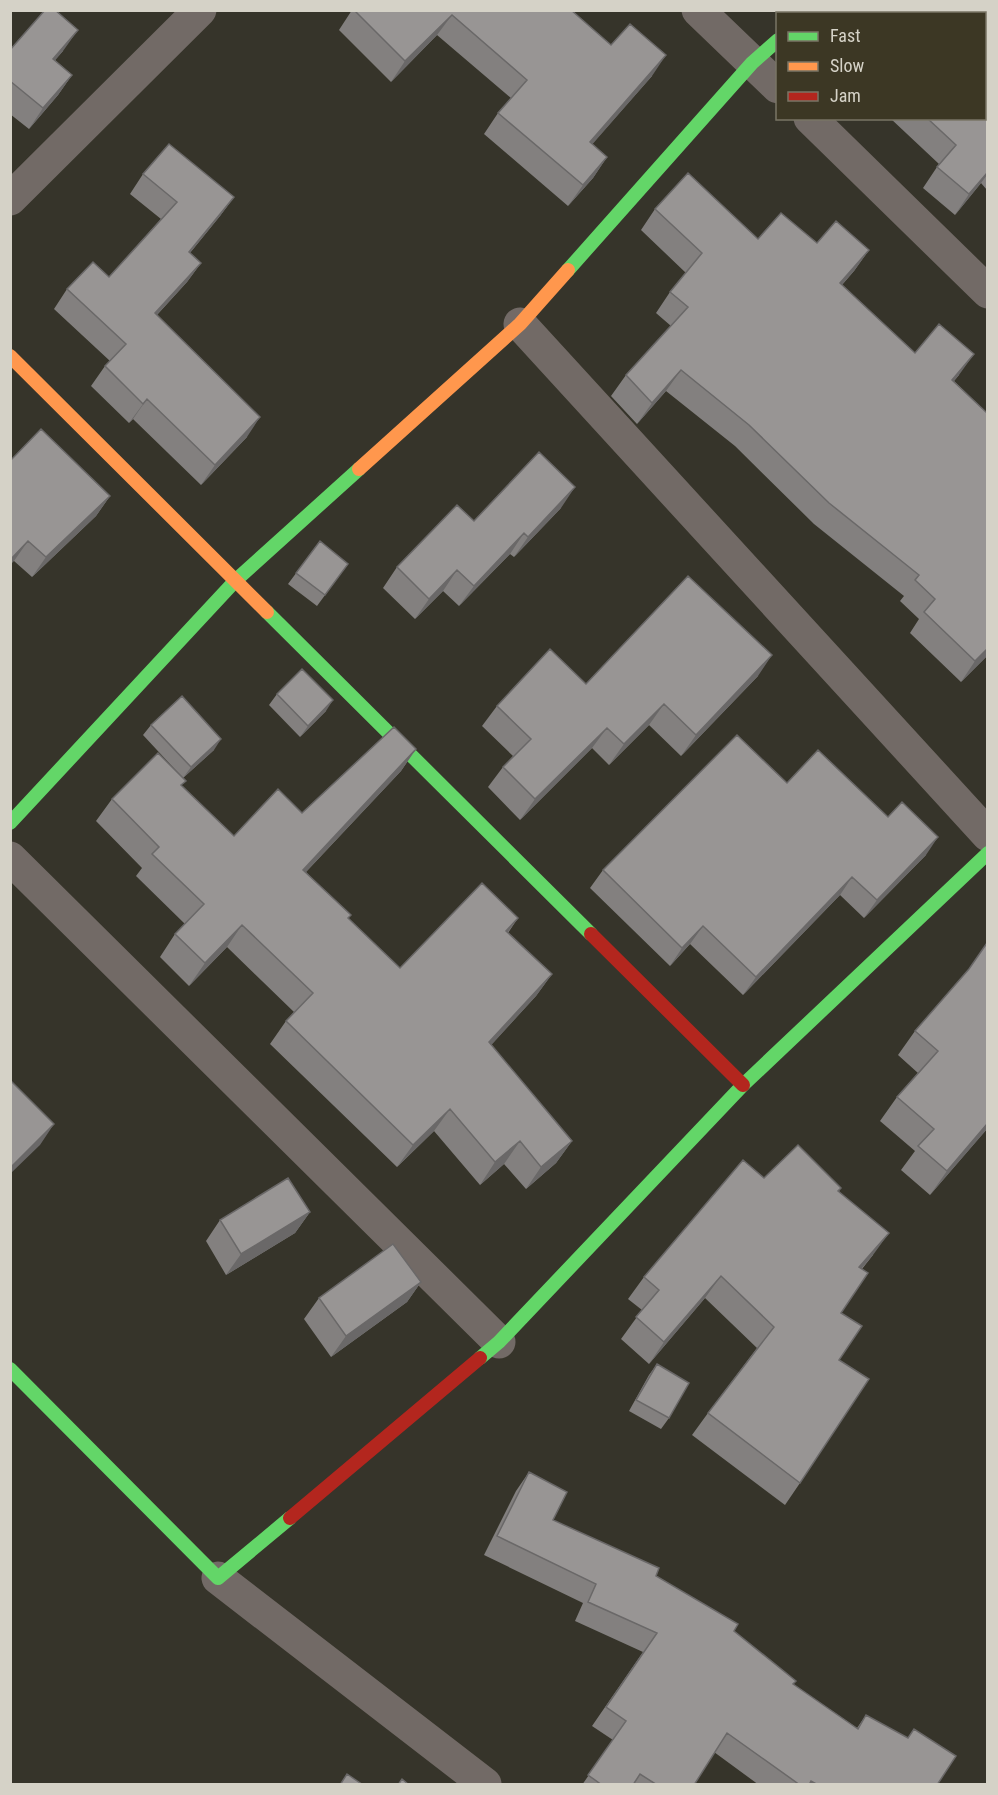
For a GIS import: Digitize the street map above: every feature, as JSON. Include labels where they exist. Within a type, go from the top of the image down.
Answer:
[{"type":"street","points":[[10,199],[200,10]]},
{"type":"street","points":[[698,10],[776,86]]},
{"type":"street","points":[[10,823],[236,580],[520,324],[752,63],[776,41]]},
{"type":"street","points":[[812,120],[987,292]]},
{"type":"street","points":[[520,324],[987,835]]},
{"type":"street","points":[[10,356],[743,1084]]},
{"type":"street","points":[[218,1578],[499,1342],[743,1084],[987,853]]},
{"type":"street","points":[[10,858],[499,1342]]},
{"type":"street","points":[[10,1369],[218,1578],[484,1785]]},
{"type":"building","points":[[45,10],[55,10],[78,30],[53,59],[72,75],[43,108],[10,81],[10,50]]},
{"type":"building","points":[[354,10],[571,10],[611,45],[630,24],[666,55],[590,142],[607,157],[583,185],[498,113],[527,80],[452,15],[405,61]]},
{"type":"building","points":[[961,10],[963,12],[946,12]]},
{"type":"building","points":[[986,34],[987,173],[969,194],[937,167],[956,145],[929,120],[986,120]]},
{"type":"building","points":[[169,144],[234,197],[189,252],[201,263],[155,313],[260,417],[215,465],[147,399],[143,404],[105,366],[126,344],[67,289],[93,262],[109,277],[177,202],[143,174]]},
{"type":"building","points":[[688,173],[758,239],[781,213],[817,243],[836,221],[869,250],[840,283],[915,353],[939,324],[974,354],[952,380],[987,413],[987,649],[975,661],[924,612],[935,599],[915,580],[919,575],[829,503],[749,425],[681,370],[652,403],[626,375],[688,307],[670,292],[702,253],[655,209]]},
{"type":"building","points":[[41,429],[110,496],[46,557],[28,541],[10,560],[10,461]]},
{"type":"building","points":[[539,452],[575,487],[528,537],[524,533],[474,586],[457,570],[429,599],[397,567],[457,505],[474,521]]},
{"type":"building","points":[[320,541],[348,564],[325,595],[296,573]]},
{"type":"building","points":[[688,576],[772,655],[696,735],[664,704],[624,744],[607,728],[535,799],[503,767],[531,739],[497,706],[550,649],[586,684]]},
{"type":"building","points":[[302,669],[333,700],[308,726],[277,694]]},
{"type":"building","points":[[182,696],[221,739],[191,767],[151,725]]},
{"type":"building","points":[[394,727],[416,749],[303,870],[351,915],[348,918],[400,968],[482,883],[518,918],[506,931],[552,974],[489,1042],[572,1141],[541,1167],[520,1141],[495,1162],[450,1109],[413,1145],[286,1021],[313,993],[242,925],[205,963],[175,934],[204,904],[152,854],[159,847],[112,799],[158,753],[186,781],[181,785],[234,836],[278,789],[302,813]]},
{"type":"building","points":[[737,735],[787,783],[818,750],[888,817],[902,802],[938,837],[877,900],[852,877],[756,977],[703,926],[682,948],[603,870]]},
{"type":"building","points":[[987,943],[987,1124],[947,1171],[918,1146],[934,1129],[897,1097],[938,1051],[915,1031],[969,969]]},
{"type":"building","points":[[10,1080],[54,1124],[10,1168]]},
{"type":"building","points":[[798,1145],[841,1188],[838,1191],[889,1233],[859,1267],[868,1273],[841,1313],[862,1326],[839,1360],[869,1379],[800,1483],[708,1413],[774,1327],[721,1276],[664,1342],[636,1317],[659,1290],[644,1277],[743,1160],[764,1178]]},
{"type":"building","points":[[288,1178],[310,1212],[241,1254],[220,1220]]},
{"type":"building","points":[[393,1244],[421,1282],[346,1336],[319,1298]]},
{"type":"building","points":[[657,1364],[689,1383],[669,1418],[636,1400]]},
{"type":"building","points":[[529,1472],[567,1492],[553,1520],[659,1568],[656,1576],[738,1624],[734,1631],[796,1681],[793,1684],[858,1729],[866,1715],[908,1738],[914,1729],[956,1756],[937,1785],[818,1785],[811,1781],[809,1785],[800,1785],[727,1733],[694,1785],[657,1785],[640,1774],[633,1785],[602,1785],[588,1775],[626,1721],[606,1707],[657,1633],[588,1602],[596,1584],[497,1536]]},
{"type":"building","points":[[347,1774],[363,1785],[340,1785]]},
{"type":"building","points":[[402,1779],[409,1785],[398,1785]]},
{"type":"traffic: fast","points":[[568,270],[752,63],[776,42]]},
{"type":"traffic: fast","points":[[10,823],[236,580],[359,469]]},
{"type":"traffic: fast","points":[[267,612],[591,934]]},
{"type":"traffic: fast","points":[[480,1358],[499,1342],[743,1085],[988,853]]},
{"type":"traffic: fast","points":[[10,1369],[218,1578],[290,1518]]},
{"type":"traffic: slow","points":[[359,469],[520,324],[568,270]]},
{"type":"traffic: slow","points":[[10,356],[267,612]]},
{"type":"traffic: jam","points":[[591,934],[743,1085]]},
{"type":"traffic: jam","points":[[290,1518],[480,1358]]}]
